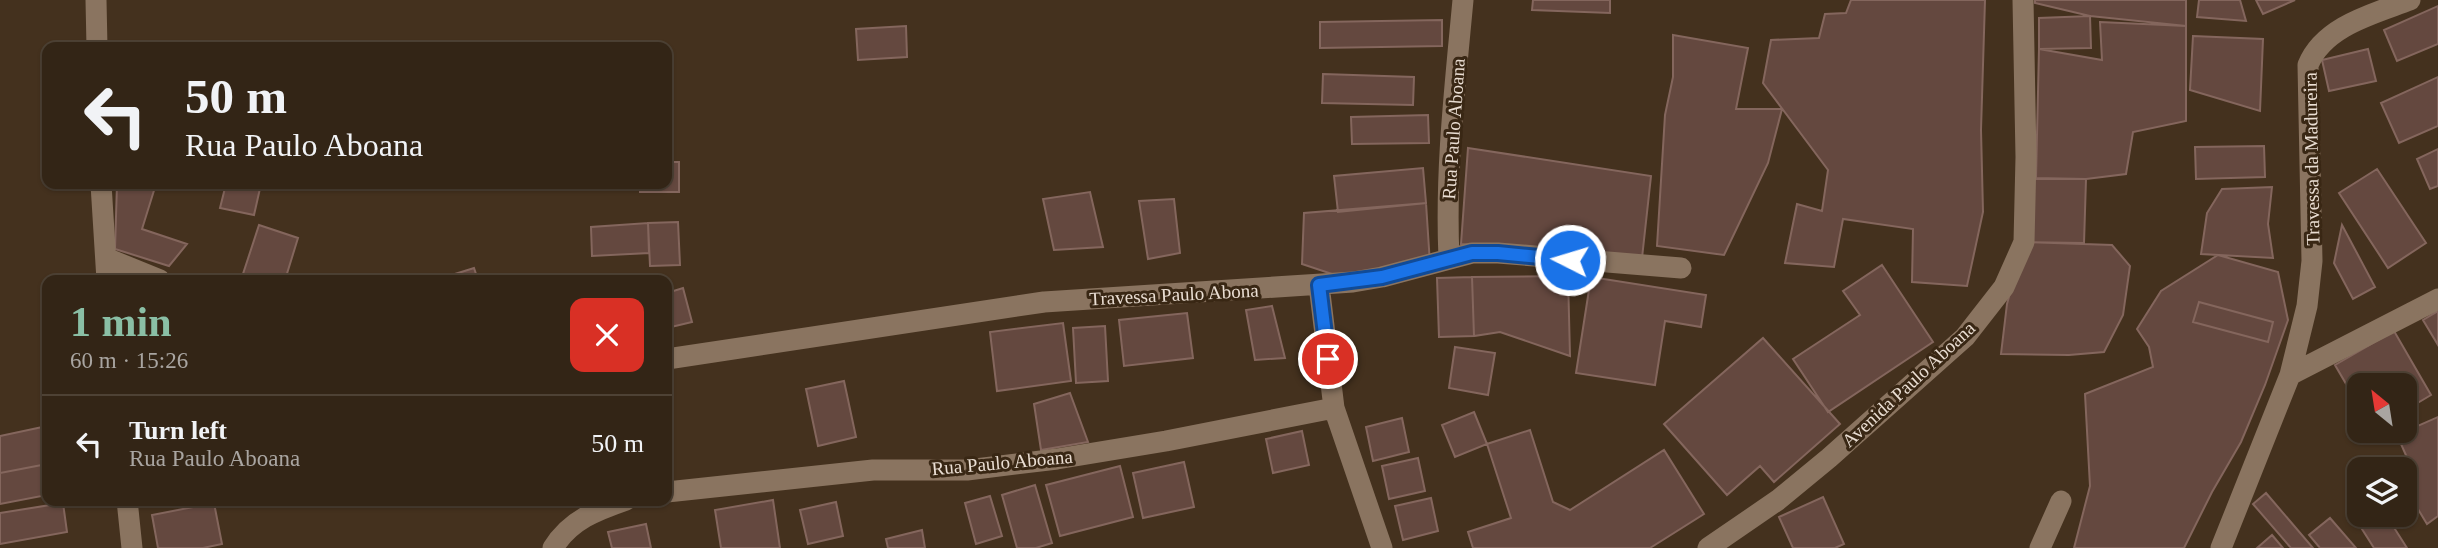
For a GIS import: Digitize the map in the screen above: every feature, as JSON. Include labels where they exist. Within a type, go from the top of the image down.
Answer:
[{"type":"street","points":[[96,0],[97,42]]},
{"type":"street","name":"Rua Paulo Aboana","points":[[1449,258],[1447,214],[1450,140],[1463,0]]},
{"type":"street","name":"Avenida Paulo Aboana","points":[[1707,548],[1778,500],[1829,458],[1965,337],[2004,287],[2024,242],[2026,157],[2023,0]]},
{"type":"street","name":"Travessa da Madureira","points":[[2221,548],[2290,375],[2307,306],[2312,261],[2308,65],[2312,53],[2325,39],[2374,14],[2410,0]]},
{"type":"street","points":[[101,189],[107,275]]},
{"type":"street","name":"Travessa Paulo Abona","points":[[672,358],[1044,302],[1319,285],[1382,277],[1472,253],[1681,268]]},
{"type":"street","points":[[106,258],[148,275]]},
{"type":"street","points":[[1319,285],[1334,408],[1382,548]]},
{"type":"street","points":[[2290,375],[2438,299]]},
{"type":"street","name":"Rua Paulo Aboana","points":[[672,491],[873,470],[967,470],[1057,459],[1334,408]]},
{"type":"street","points":[[2040,548],[2061,501]]},
{"type":"street","points":[[128,506],[132,548]]},
{"type":"street","points":[[553,548],[569,527],[586,516],[611,506]]},
{"type":"building","points":[[1533,0],[1610,0],[1610,13],[1532,10]]},
{"type":"building","points":[[1851,0],[1985,0],[1981,130],[1983,212],[1967,286],[1912,282],[1913,229],[1843,219],[1834,267],[1785,263],[1797,204],[1822,211],[1828,170],[1763,83],[1771,40],[1819,38],[1825,14],[1846,13]]},
{"type":"building","points":[[2035,0],[2186,0],[2186,26],[2090,16],[2035,3]]},
{"type":"building","points":[[2199,0],[2240,0],[2246,21],[2197,17]]},
{"type":"building","points":[[2256,0],[2295,0],[2263,14]]},
{"type":"building","points":[[2438,6],[2438,44],[2397,61],[2384,30]]},
{"type":"building","points":[[2090,16],[2091,48],[2039,49],[2039,18]]},
{"type":"building","points":[[1442,20],[1442,46],[1320,48],[1320,22]]},
{"type":"building","points":[[2100,22],[2186,26],[2186,121],[2133,132],[2126,174],[2086,179],[2036,178],[2039,49],[2102,60]]},
{"type":"building","points":[[906,26],[907,57],[858,60],[856,29]]},
{"type":"building","points":[[1673,35],[1748,48],[1736,109],[1782,109],[1768,163],[1724,255],[1657,246],[1665,115],[1673,77]]},
{"type":"building","points":[[2193,36],[2263,39],[2260,111],[2190,90]]},
{"type":"building","points":[[2368,49],[2376,81],[2329,91],[2322,60]]},
{"type":"building","points":[[1323,74],[1414,77],[1413,105],[1322,103]]},
{"type":"building","points":[[2438,77],[2438,126],[2399,143],[2381,103]]},
{"type":"building","points":[[1428,115],[1429,143],[1352,144],[1351,117]]},
{"type":"building","points":[[2264,146],[2265,177],[2196,179],[2195,147]]},
{"type":"building","points":[[1468,148],[1651,176],[1642,258],[1461,244]]},
{"type":"building","points":[[2438,149],[2438,186],[2430,189],[2417,159]]},
{"type":"building","points":[[672,162],[679,162],[679,192],[640,192],[640,189],[672,189]]},
{"type":"building","points":[[1423,168],[1426,203],[1338,212],[1334,176]]},
{"type":"building","points":[[2377,169],[2426,243],[2388,268],[2339,193]]},
{"type":"building","points":[[2025,179],[2086,179],[2084,243],[2024,242]]},
{"type":"building","points":[[2272,187],[2268,224],[2273,258],[2201,254],[2207,213],[2222,189]]},
{"type":"building","points":[[117,189],[154,189],[142,229],[187,244],[169,266],[115,249]]},
{"type":"building","points":[[225,189],[260,189],[254,215],[220,208]]},
{"type":"building","points":[[1090,192],[1103,247],[1054,250],[1043,199]]},
{"type":"building","points":[[1174,199],[1180,253],[1148,259],[1139,201]]},
{"type":"building","points":[[1426,203],[1430,264],[1353,281],[1302,264],[1304,213]]},
{"type":"building","points":[[678,222],[680,265],[650,266],[648,223]]},
{"type":"building","points":[[648,223],[649,253],[592,256],[591,227]]},
{"type":"building","points":[[259,225],[298,238],[287,275],[243,275]]},
{"type":"building","points":[[2342,225],[2375,287],[2353,299],[2334,263]]},
{"type":"building","points":[[2024,242],[2112,245],[2130,266],[2123,315],[2104,352],[2069,355],[2001,354],[2007,304]]},
{"type":"building","points":[[2218,255],[2278,272],[2288,320],[2241,442],[2184,548],[2074,548],[2090,486],[2085,394],[2153,367],[2149,347],[2137,329],[2161,291]]},
{"type":"building","points":[[1882,265],[1933,342],[1828,412],[1793,359],[1860,315],[1843,291]]},
{"type":"building","points":[[474,268],[476,275],[455,275]]},
{"type":"building","points":[[1568,276],[1570,356],[1500,332],[1474,336],[1472,277]]},
{"type":"building","points":[[1472,277],[1474,336],[1439,337],[1437,278]]},
{"type":"building","points":[[1591,277],[1706,295],[1701,327],[1665,321],[1655,385],[1576,373]]},
{"type":"building","points":[[683,288],[692,322],[672,327],[672,291]]},
{"type":"building","points":[[2199,302],[2273,322],[2268,342],[2193,322]]},
{"type":"building","points":[[1272,306],[1285,358],[1255,360],[1246,310]]},
{"type":"building","points":[[2438,311],[2438,345],[2423,320]]},
{"type":"building","points":[[1187,313],[1193,358],[1124,366],[1119,320]]},
{"type":"building","points":[[1063,323],[1071,381],[997,391],[990,332]]},
{"type":"building","points":[[1105,326],[1108,381],[1076,383],[1073,328]]},
{"type":"building","points":[[2394,331],[2431,395],[2417,403],[2417,373],[2347,373],[2347,386],[2335,365]]},
{"type":"building","points":[[1763,338],[1840,424],[1774,482],[1760,466],[1727,495],[1664,424]]},
{"type":"building","points":[[1455,347],[1495,353],[1488,395],[1449,388]]},
{"type":"building","points":[[844,381],[856,437],[818,446],[806,389]]},
{"type":"building","points":[[1070,393],[1088,442],[1041,450],[1034,404]]},
{"type":"building","points":[[1474,412],[1487,444],[1455,457],[1442,425]]},
{"type":"building","points":[[2438,417],[2438,516],[2427,524],[2417,507],[2417,457],[2407,457],[2401,443],[2417,443],[2417,426]]},
{"type":"building","points":[[1402,418],[1409,452],[1373,461],[1366,427]]},
{"type":"building","points":[[42,427],[42,465],[0,473],[0,436]]},
{"type":"building","points":[[1530,430],[1553,502],[1570,510],[1664,450],[1704,514],[1650,548],[1473,548],[1468,532],[1511,518],[1487,444]]},
{"type":"building","points":[[1302,431],[1309,465],[1273,473],[1266,439]]},
{"type":"building","points":[[1418,458],[1425,491],[1389,499],[1382,466]]},
{"type":"building","points":[[1184,462],[1194,507],[1143,518],[1133,473]]},
{"type":"building","points":[[42,465],[42,496],[0,504],[0,473]]},
{"type":"building","points":[[1120,466],[1133,517],[1060,536],[1046,485]]},
{"type":"building","points":[[1035,485],[1052,543],[1036,548],[1017,548],[1002,495]]},
{"type":"building","points":[[2266,493],[2313,548],[2291,548],[2253,504]]},
{"type":"building","points":[[990,496],[1002,536],[976,544],[965,503]]},
{"type":"building","points":[[1823,497],[1844,544],[1835,548],[1793,548],[1779,517]]},
{"type":"building","points":[[1431,498],[1438,531],[1403,540],[1395,506]]},
{"type":"building","points":[[773,500],[780,548],[721,548],[715,510]]},
{"type":"building","points":[[836,502],[843,536],[808,544],[800,510]]},
{"type":"building","points":[[44,506],[63,506],[67,532],[0,544],[0,513]]},
{"type":"building","points":[[198,506],[215,506],[222,544],[203,548],[158,548],[152,515]]},
{"type":"building","points":[[2330,518],[2356,548],[2320,548],[2309,535]]},
{"type":"building","points":[[646,524],[651,548],[612,548],[608,532]]},
{"type":"building","points":[[2394,527],[2407,548],[2374,548],[2362,529]]},
{"type":"building","points":[[922,530],[925,548],[888,548],[886,539]]},
{"type":"building","points":[[2272,535],[2283,548],[2257,548]]},
{"type":"route","points":[[1328,359],[1319,285],[1382,277],[1472,253],[1570,260]]}]
